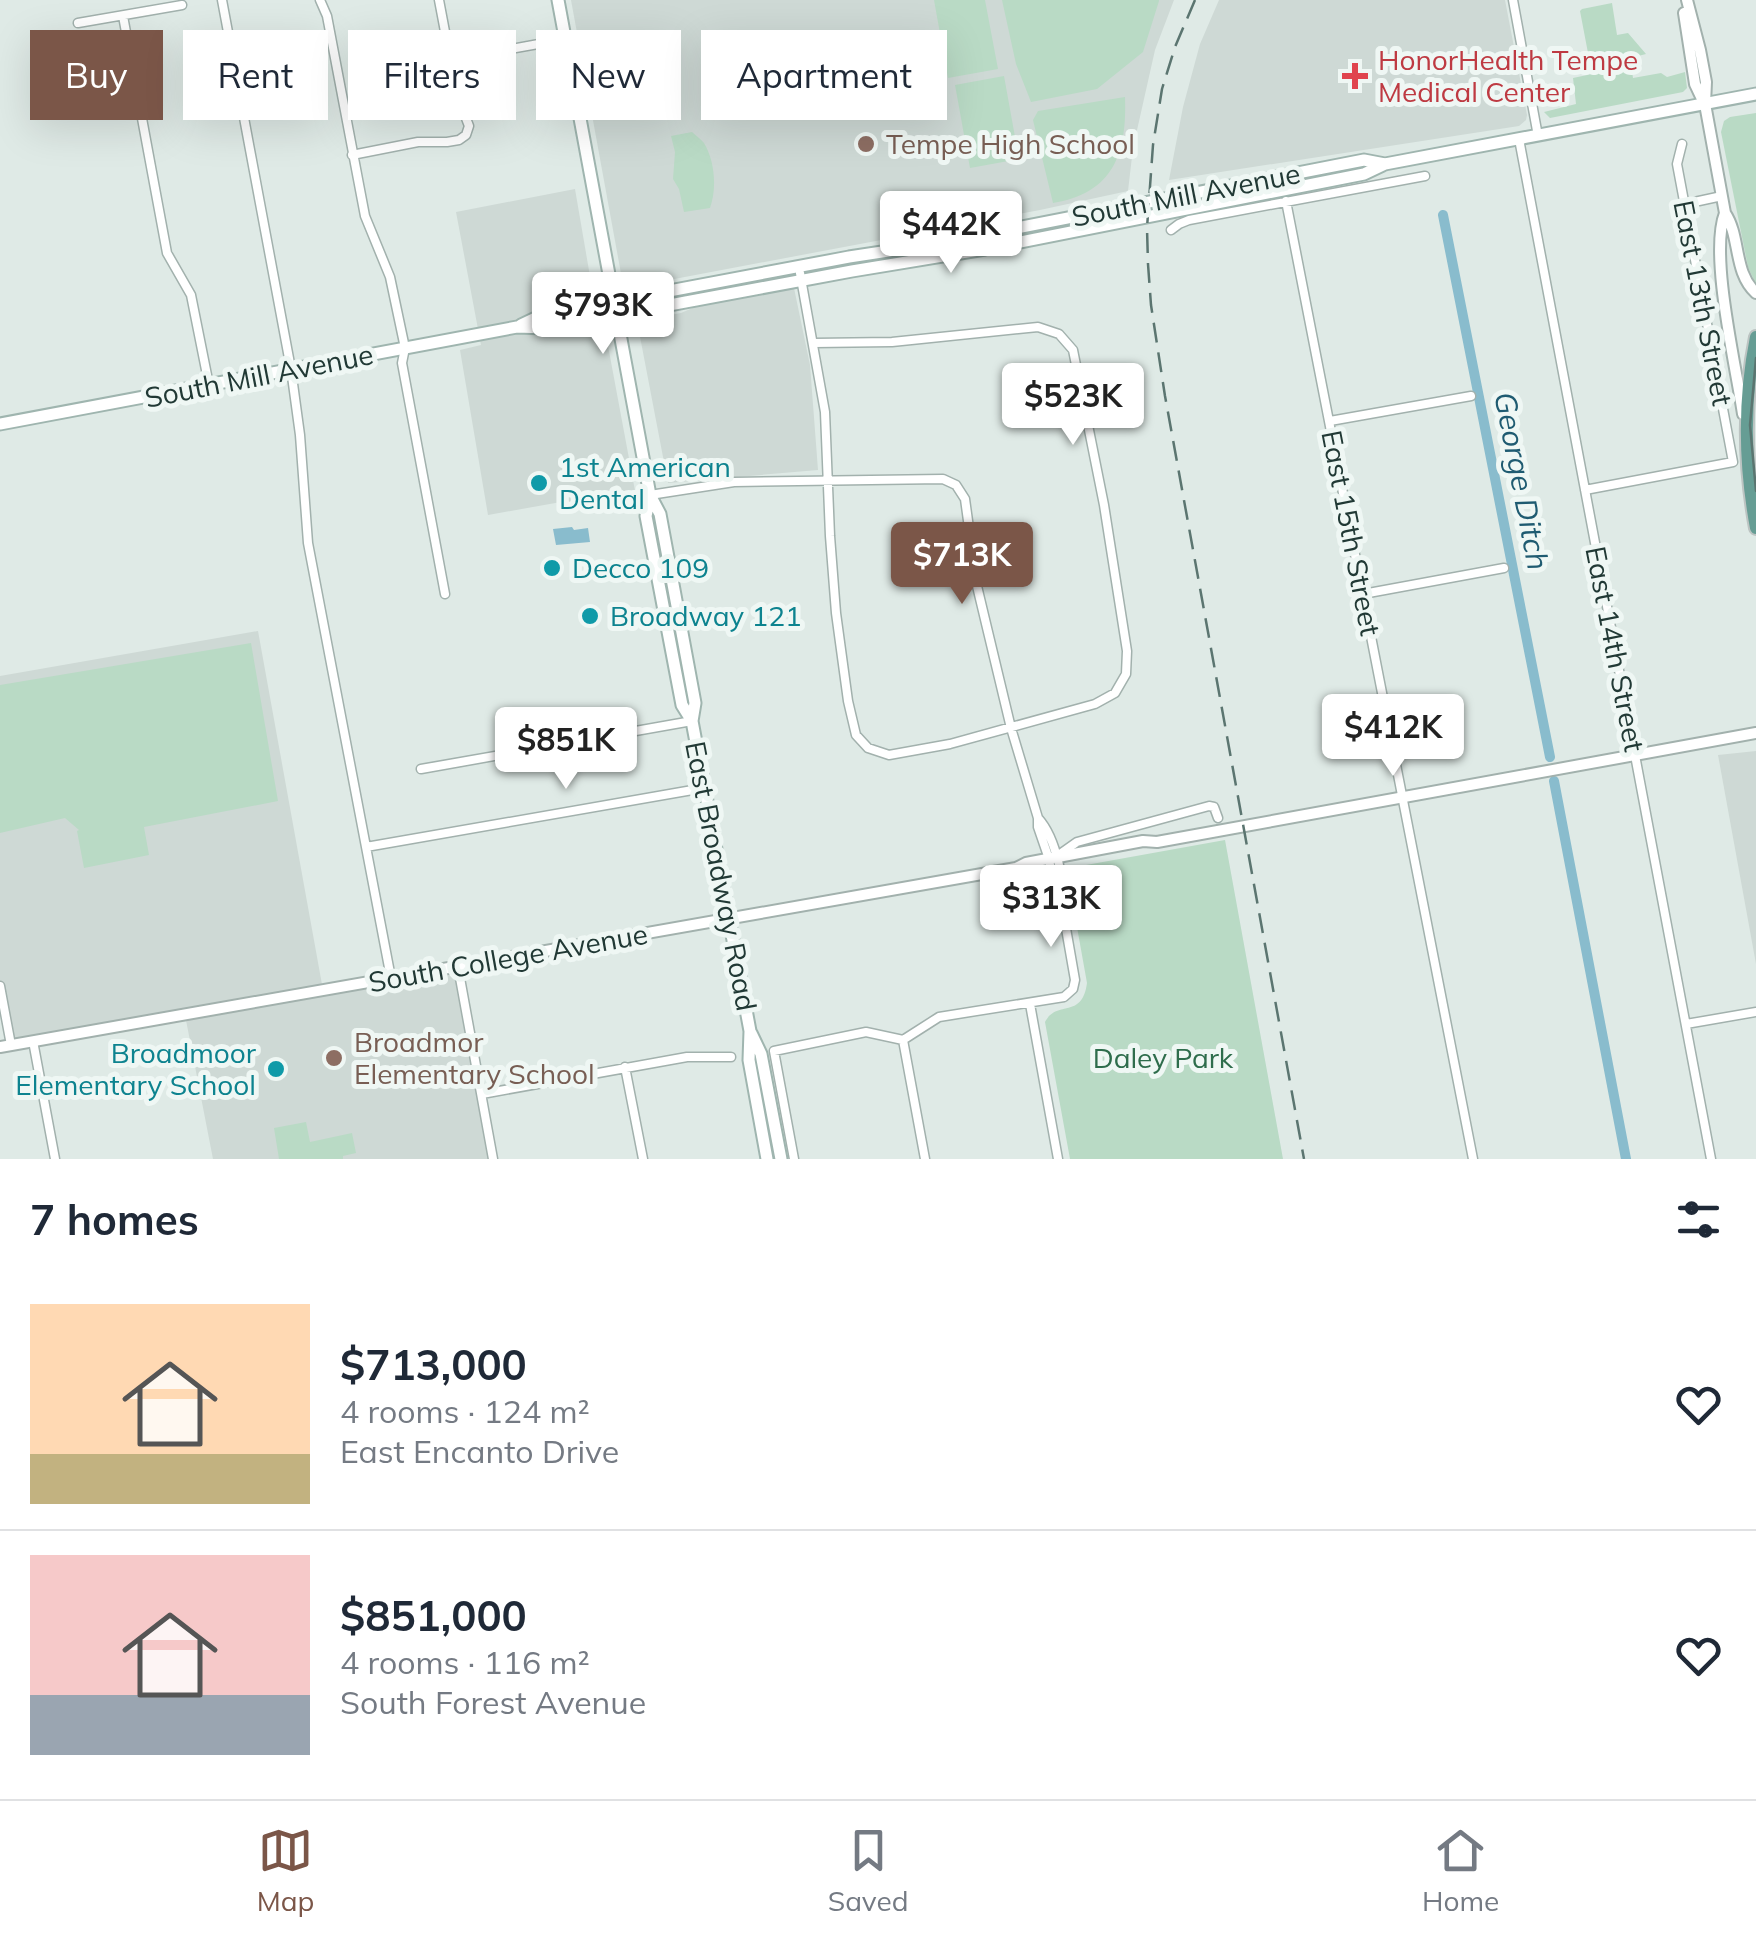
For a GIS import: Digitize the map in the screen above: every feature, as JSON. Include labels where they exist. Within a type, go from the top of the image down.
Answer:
[{"type":"main road","name":"East Broadway Road","points":[[558,0],[564,30]]},
{"type":"main road","name":"South Mill Avenue","points":[[0,424],[517,327],[546,328],[801,276],[985,249],[1364,174],[1385,164],[1756,94]]},
{"type":"main road","name":"East Broadway Road","points":[[581,120],[650,495],[660,514],[696,703],[692,721],[750,1031],[748,1060],[767,1159]]},
{"type":"main road","name":"South Mill Avenue","points":[[517,327],[542,314],[935,244],[1364,160],[1385,164]]},
{"type":"main road","points":[[1755,523],[1745,424],[1756,337]]},
{"type":"main road","name":"East Broadway Road","points":[[750,1031],[761,1054],[781,1159]]},
{"type":"street","points":[[222,0],[291,369],[308,543],[391,978]]},
{"type":"street","points":[[320,0],[365,216],[390,276],[404,348],[402,363],[445,594]]},
{"type":"street","points":[[439,0],[444,30]]},
{"type":"street","points":[[1513,0],[1538,136]]},
{"type":"street","name":"East 13th Street","points":[[1685,0],[1706,82],[1705,104],[1725,213],[1732,224],[1743,275],[1756,293]]},
{"type":"street","points":[[78,24],[182,5]]},
{"type":"street","points":[[122,16],[167,253],[191,296],[209,385]]},
{"type":"street","points":[[352,155],[418,142],[458,140],[466,135],[466,120]]},
{"type":"street","name":"East 14th Street","points":[[1520,139],[1711,1159]]},
{"type":"street","name":"East 13th Street","points":[[1586,490],[1733,462],[1677,164],[1682,144]]},
{"type":"street","name":"South Mill Avenue","points":[[1171,230],[1189,220],[1424,176]]},
{"type":"street","points":[[1684,204],[1722,196]]},
{"type":"street","name":"East 15th Street","points":[[1286,201],[1473,1159]]},
{"type":"street","name":"East 13th Street","points":[[1725,213],[1720,225],[1721,273],[1745,424]]},
{"type":"street","points":[[801,276],[825,412],[836,613],[856,735],[868,748],[889,754],[950,744],[1095,704],[1115,692],[1126,674],[1126,651],[1104,505],[1072,350],[1058,334],[1038,327],[892,342],[814,342]]},
{"type":"street","points":[[1330,420],[1471,396]]},
{"type":"street","points":[[650,495],[734,482],[942,479],[956,484],[965,498],[977,586],[1010,728],[1054,861],[1056,900],[1064,917],[1076,980],[1073,990],[1064,997],[1030,1004],[938,1017],[903,1040],[866,1032],[774,1051],[794,1159]]},
{"type":"street","points":[[1363,594],[1504,568]]},
{"type":"street","points":[[421,769],[692,721]]},
{"type":"street","name":"South College Avenue","points":[[5,1046],[729,920],[1143,841],[1157,842],[1756,733]]},
{"type":"street","points":[[366,847],[704,788]]},
{"type":"street","points":[[1054,861],[1077,842],[1210,806],[1218,818]]},
{"type":"street","points":[[458,966],[493,1159]]},
{"type":"street","points":[[0,986],[5,1046]]},
{"type":"street","points":[[1030,1004],[1058,1159]]},
{"type":"street","points":[[1686,1024],[1756,1012]]},
{"type":"street","points":[[903,1040],[925,1159]]},
{"type":"street","points":[[33,1041],[55,1159]]},
{"type":"street","points":[[482,1094],[687,1056],[731,1057]]},
{"type":"street","points":[[625,1068],[643,1159]]},
{"type":"shaded area","name":"Tempe High School","points":[[571,0],[1174,0],[1155,50],[1133,148],[1128,191],[632,287],[622,279],[593,120],[681,120],[681,30],[576,30]]},
{"type":"shaded area","name":"HonorHealth Tempe Medical Center","points":[[1219,0],[1505,0],[1526,120],[1519,126],[1169,180],[1200,44]]},
{"type":"shaded area","points":[[575,189],[636,496],[563,510],[561,502],[488,515],[460,350],[481,345],[456,212]]},
{"type":"shaded area","points":[[794,288],[810,365],[818,470],[668,483],[637,321]]},
{"type":"shaded area","points":[[258,631],[323,990],[458,967],[493,1159],[213,1159],[185,1015],[11,1045],[0,986],[0,676]]},
{"type":"shaded area","points":[[1756,751],[1756,964],[1718,755]]},
{"type":"green space","points":[[934,0],[985,0],[998,69],[948,78],[947,30],[939,30]]},
{"type":"green space","points":[[1002,0],[1159,1],[1143,52],[1097,89],[1031,102],[1016,64]]},
{"type":"green space","points":[[1612,3],[1617,35],[1628,33],[1646,54],[1630,58],[1633,78],[1685,72],[1687,88],[1683,92],[1550,118],[1544,112],[1576,104],[1573,78],[1592,74],[1580,11]]},
{"type":"green space","points":[[1004,76],[1019,159],[970,168],[955,85]]},
{"type":"green space","points":[[1125,97],[1123,136],[1113,167],[1090,190],[1053,203],[1033,120],[1038,111]]},
{"type":"green space","points":[[1756,113],[1756,285],[1748,267],[1721,132],[1724,121],[1730,117]]},
{"type":"green space","points":[[692,132],[704,143],[711,158],[714,192],[710,208],[684,212],[673,179],[675,152],[671,136]]},
{"type":"green space","points":[[251,643],[278,801],[144,827],[149,855],[84,868],[79,830],[65,818],[0,833],[0,685]]},
{"type":"green space","name":"Daley Park","points":[[1225,840],[1283,1159],[1070,1159],[1045,1022],[1056,1011],[1075,1006],[1087,983],[1068,877],[1075,867]]},
{"type":"green space","points":[[306,1122],[310,1142],[352,1133],[356,1153],[343,1159],[279,1159],[274,1128]]},
{"type":"water","points":[[588,528],[590,542],[556,545],[553,529]]},
{"type":"waterway","name":"George Ditch","points":[[1443,215],[1550,757]]},
{"type":"waterway","name":"George Ditch","points":[[1554,781],[1626,1159]]},
{"type":"tram line","points":[[1756,358],[1750,425],[1756,491]]},
{"type":"railway","points":[[1195,0],[1162,89],[1153,145],[1147,228],[1151,305],[1304,1159]]},
{"type":"place","name":"HonorHealth Tempe Medical Center","points":[[1355,76]]},
{"type":"place","name":"Tempe High School","points":[[866,144]]},
{"type":"place","name":"1st American Dental","points":[[539,483]]},
{"type":"place","name":"Decco 109","points":[[552,568]]},
{"type":"place","name":"Broadway 121","points":[[590,616]]},
{"type":"place","name":"Broadmor Elementary School","points":[[334,1058]]},
{"type":"place","name":"Broadmoor Elementary School","points":[[276,1069]]}]
